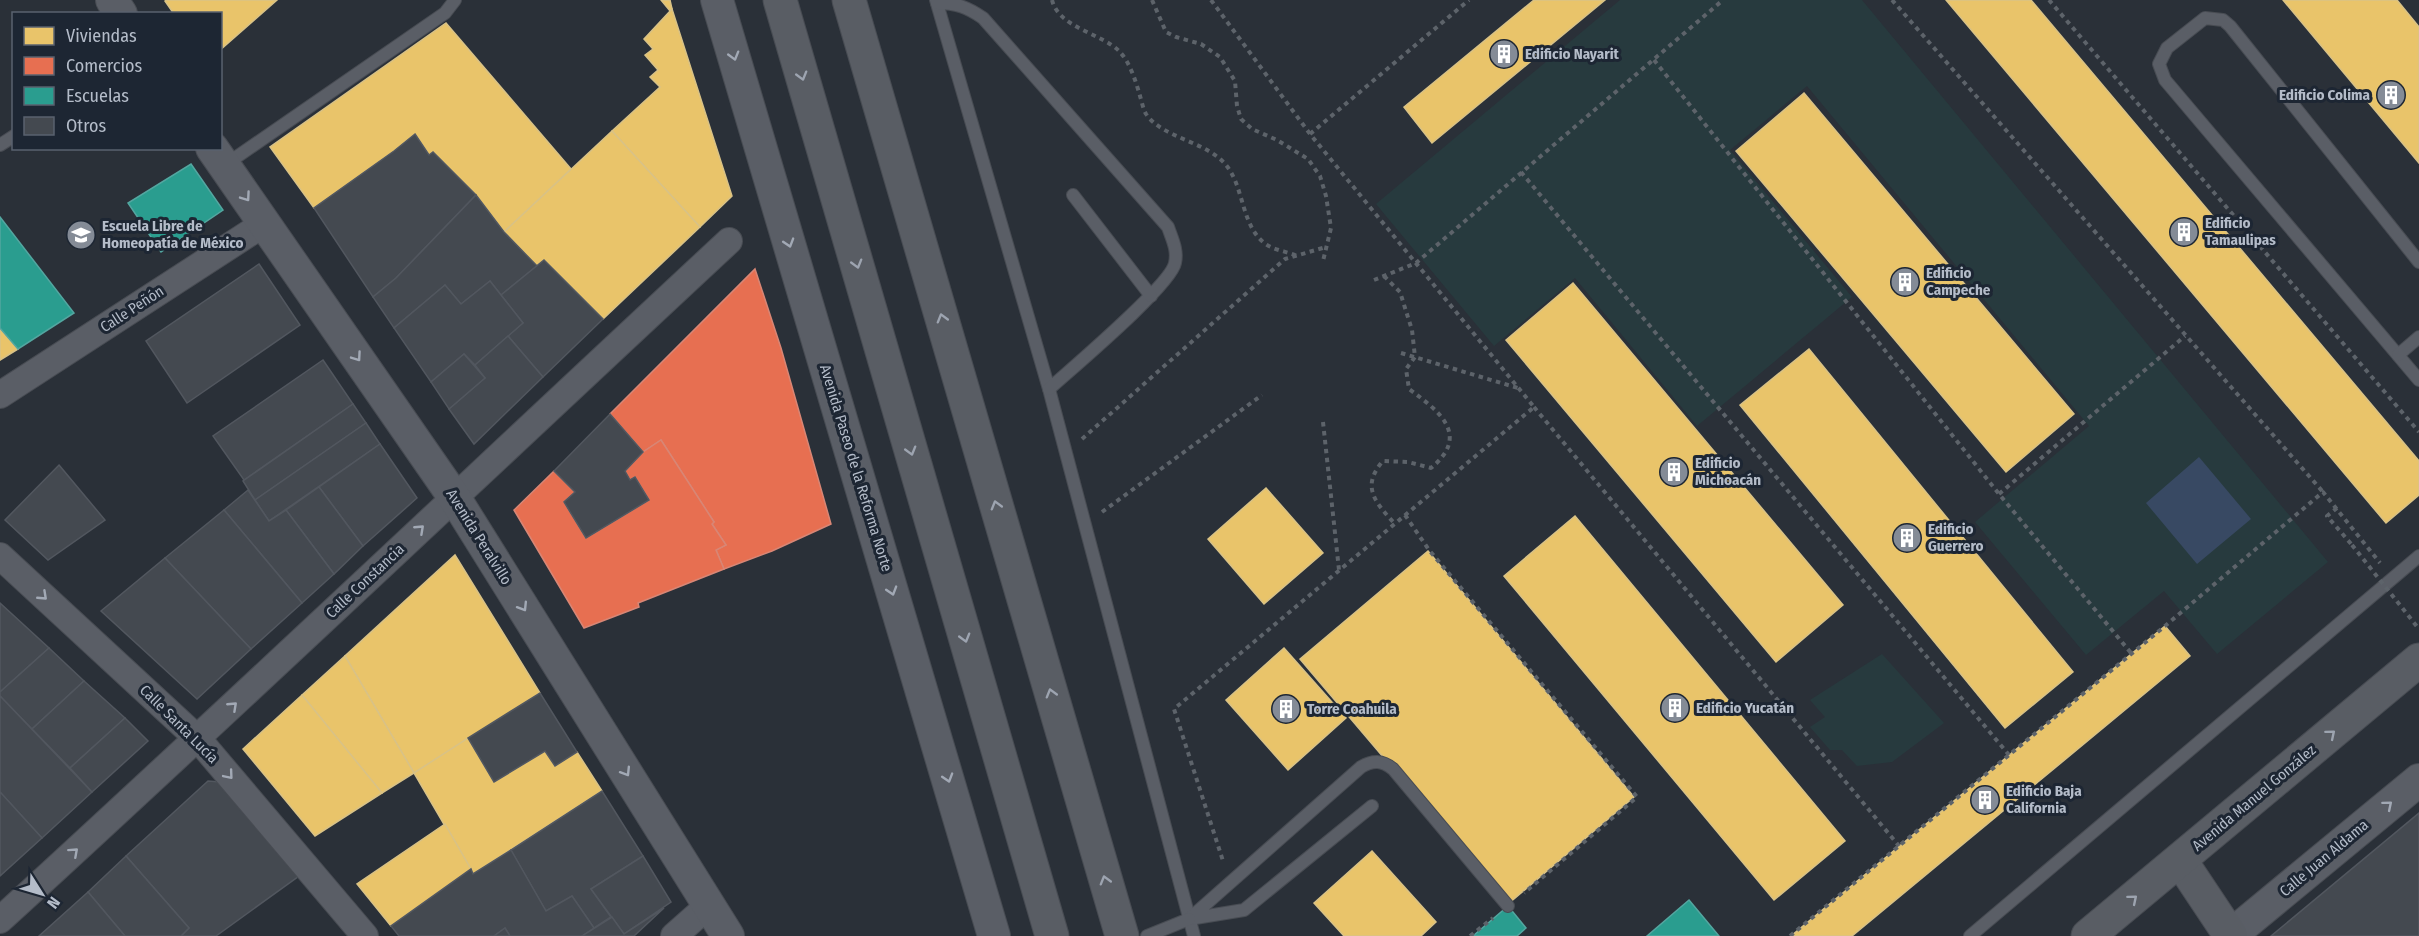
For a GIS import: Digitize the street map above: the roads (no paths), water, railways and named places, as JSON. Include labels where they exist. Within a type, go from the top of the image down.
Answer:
[{"type":"main road","points":[[780,0],[1052,936]]},
{"type":"main road","points":[[849,0],[1122,936]]},
{"type":"main road","name":"Avenida Manuel González","points":[[2088,936],[2419,660]]},
{"type":"main road","points":[[2180,860],[2230,936]]},
{"type":"street","name":"Avenida Paseo de la Reforma Norte","points":[[717,0],[994,936]]},
{"type":"street","name":"Avenida Peralvillo","points":[[218,157],[454,497],[728,936]]},
{"type":"street","name":"Calle Peñón","points":[[0,395],[265,223]]},
{"type":"street","name":"Calle Constancia","points":[[0,920],[198,739],[729,241]]},
{"type":"street","name":"Calle Santa Lucía","points":[[0,556],[198,739],[365,936]]},
{"type":"street","name":"Calle Juan Aldama","points":[[2230,936],[2419,780]]},
{"type":"street","points":[[674,936],[709,906]]},
{"type":"lane","points":[[218,157],[445,13],[455,0]]},
{"type":"lane","points":[[1049,389],[1170,276],[1175,264],[1176,249],[1168,227],[983,18],[961,5],[936,2],[1049,389],[1194,936]]},
{"type":"lane","points":[[2419,262],[2223,20],[2215,17],[2205,18],[2167,48],[2159,64],[2164,80],[2419,380]]},
{"type":"lane","points":[[1073,195],[1151,296]]},
{"type":"lane","points":[[2398,355],[2419,337]]},
{"type":"lane","points":[[1970,936],[2419,556]]},
{"type":"lane","points":[[1189,919],[1229,881],[1361,767],[1369,762],[1377,761],[1393,769],[1508,906]]},
{"type":"lane","points":[[1147,936],[1189,919],[1244,910],[1372,806]]},
{"type":"water","points":[[2199,457],[2251,519],[2197,564],[2146,503]]},
{"type":"place","name":"Edificio Nayarit","points":[[1504,54]]},
{"type":"place","name":"Edificio Colima","points":[[2391,95]]},
{"type":"place","name":"Edificio Tamaulipas","points":[[2184,232]]},
{"type":"place","name":"Escuela Libre de Homeopatía de México","points":[[81,235]]},
{"type":"place","name":"Edificio Campeche","points":[[1905,282]]},
{"type":"place","name":"Edificio Michoacán","points":[[1674,472]]},
{"type":"place","name":"Edificio Guerrero","points":[[1907,538]]},
{"type":"place","name":"Edificio Yucatán","points":[[1675,708]]},
{"type":"place","name":"Torre Coahuila","points":[[1286,709]]},
{"type":"place","name":"Edificio Baja California","points":[[1985,800]]}]
